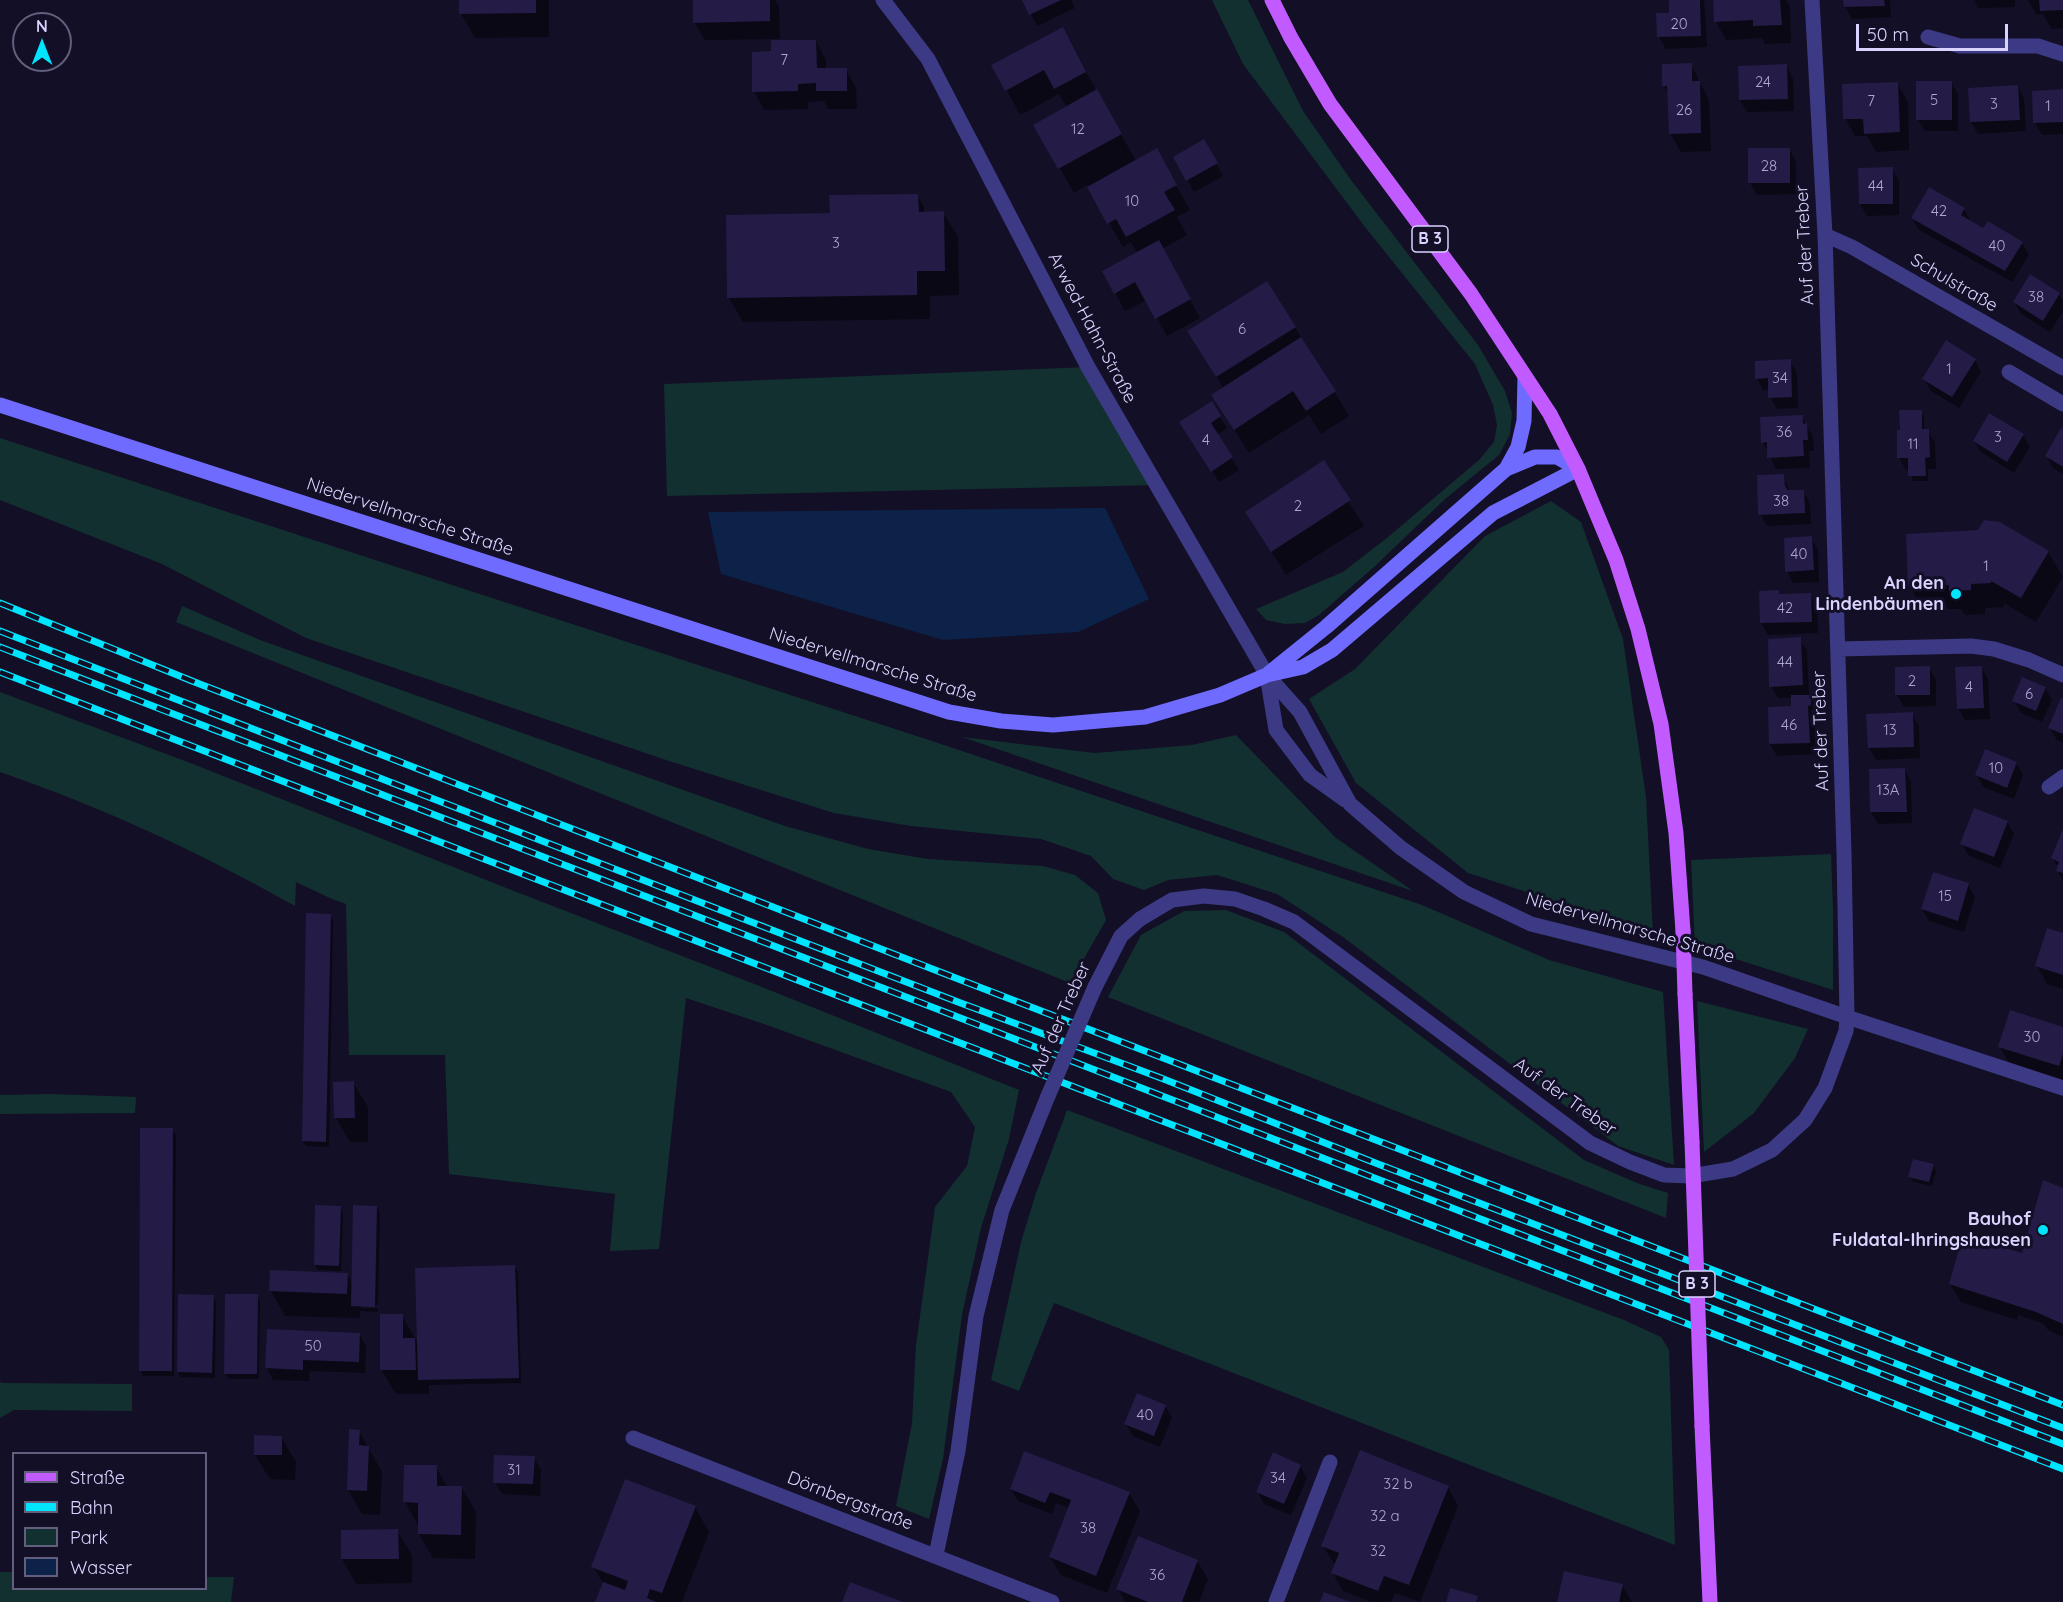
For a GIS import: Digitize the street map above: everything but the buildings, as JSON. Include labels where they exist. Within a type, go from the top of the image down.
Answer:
[{"type":"main road","name":"B 3","points":[[1272,0],[1291,39],[1330,104],[1471,294],[1550,414],[1578,469],[1616,560],[1638,629],[1661,724],[1676,833],[1683,932],[1710,1602]]},
{"type":"main road","points":[[1506,469],[1518,447],[1524,421],[1525,377]]},
{"type":"main road","name":"Niedervellmarsche Straße","points":[[0,405],[949,712],[1001,721],[1053,725],[1145,717],[1220,695],[1267,675]]},
{"type":"main road","points":[[1267,675],[1326,627],[1506,469],[1535,457],[1557,457],[1578,469]]},
{"type":"main road","points":[[1267,675],[1303,667],[1332,650],[1493,513],[1578,469]]},
{"type":"street","name":"Auf der Treber","points":[[936,1555],[958,1451],[976,1316],[1002,1210],[1095,987],[1121,936],[1140,919],[1172,900],[1204,896],[1235,900],[1294,922],[1590,1143],[1665,1175],[1682,1176],[1733,1169],[1772,1150],[1805,1120],[1824,1088],[1846,1031],[1847,1017],[1825,235],[1812,0]]},
{"type":"street","name":"Arwed-Hahn-Straße","points":[[885,1],[928,59],[1088,367],[1267,675]]},
{"type":"street","points":[[1928,38],[1960,46],[2038,46],[2063,54]]},
{"type":"street","name":"Schulstraße","points":[[1825,235],[1852,247],[2063,368]]},
{"type":"street","points":[[2009,372],[2063,404]]},
{"type":"street","points":[[1838,649],[1971,646],[1994,649],[2029,660],[2063,675]]},
{"type":"street","name":"Niedervellmarsche Straße","points":[[1267,675],[1300,712],[1350,804],[1401,848],[1464,892],[1531,924],[1703,967],[2063,1088]]},
{"type":"street","points":[[1267,675],[1276,730],[1310,775],[1350,804]]},
{"type":"street","points":[[2049,787],[2063,777]]},
{"type":"street","name":"Dörnbergstraße","points":[[633,1438],[1052,1602]]},
{"type":"street","points":[[1276,1602],[1330,1462]]},
{"type":"green space","points":[[1212,0],[1248,0],[1303,111],[1351,180],[1478,345],[1505,391],[1512,413],[1510,434],[1499,455],[1444,500],[1374,567],[1319,615],[1305,623],[1285,624],[1266,620],[1256,609],[1343,572],[1479,460],[1494,442],[1497,425],[1493,405],[1475,364],[1365,227],[1243,64]]},
{"type":"green space","points":[[1088,367],[1157,485],[667,496],[664,384]]},
{"type":"green space","points":[[0,438],[932,741],[1422,905],[1549,960],[1663,992],[1674,1165],[1618,1146],[1343,937],[1277,894],[1217,875],[1168,880],[1144,890],[1113,879],[1091,856],[1041,839],[911,826],[834,813],[669,761],[306,638],[162,564],[0,500]]},
{"type":"green space","points":[[1551,501],[1581,522],[1623,639],[1646,797],[1653,933],[1468,873],[1356,783],[1309,699],[1355,669],[1485,536]]},
{"type":"green space","points":[[182,606],[260,640],[785,826],[868,849],[928,859],[1043,866],[1075,875],[1098,893],[1106,920],[1070,983],[176,622]]},
{"type":"green space","points":[[0,692],[193,764],[1019,1090],[1009,1139],[981,1228],[962,1315],[943,1459],[929,1519],[896,1506],[912,1423],[916,1345],[935,1207],[967,1166],[975,1127],[951,1092],[686,998],[659,1249],[610,1251],[615,1194],[449,1174],[445,1055],[349,1055],[346,904],[296,882],[295,906],[150,832],[76,800],[0,772]]},
{"type":"green space","points":[[1236,735],[1336,838],[1413,891],[962,737],[1095,753],[1192,745]]},
{"type":"green space","points":[[1831,854],[1833,990],[1695,946],[1691,860]]},
{"type":"green space","points":[[1226,910],[1284,932],[1584,1160],[1637,1183],[1668,1193],[1666,1218],[1108,997],[1141,935],[1184,911]]},
{"type":"green space","points":[[1697,1001],[1808,1029],[1795,1058],[1754,1113],[1704,1152]]},
{"type":"green space","points":[[0,1095],[136,1097],[135,1113],[0,1114]]},
{"type":"green space","points":[[1067,1110],[1624,1320],[1661,1337],[1669,1350],[1675,1545],[1054,1303],[1019,1391],[991,1380],[1021,1242],[1036,1193]]},
{"type":"green space","points":[[0,1382],[132,1384],[132,1411],[14,1410],[0,1418]]},
{"type":"green space","points":[[0,1572],[12,1572],[12,1590],[207,1590],[207,1577],[234,1577],[231,1602],[0,1602]]},
{"type":"water","points":[[1105,508],[1149,599],[1078,632],[943,640],[721,574],[708,512]]},
{"type":"railway","points":[[0,603],[192,681],[935,970],[2063,1405]]},
{"type":"railway","points":[[0,631],[2063,1428]]},
{"type":"railway","points":[[0,647],[2063,1444]]},
{"type":"railway","points":[[0,672],[2063,1469]]},
{"type":"place","name":"An den Lindenbäumen","points":[[1956,594]]},
{"type":"place","name":"Bauhof Fuldatal-Ihringshausen","points":[[2043,1230]]}]
